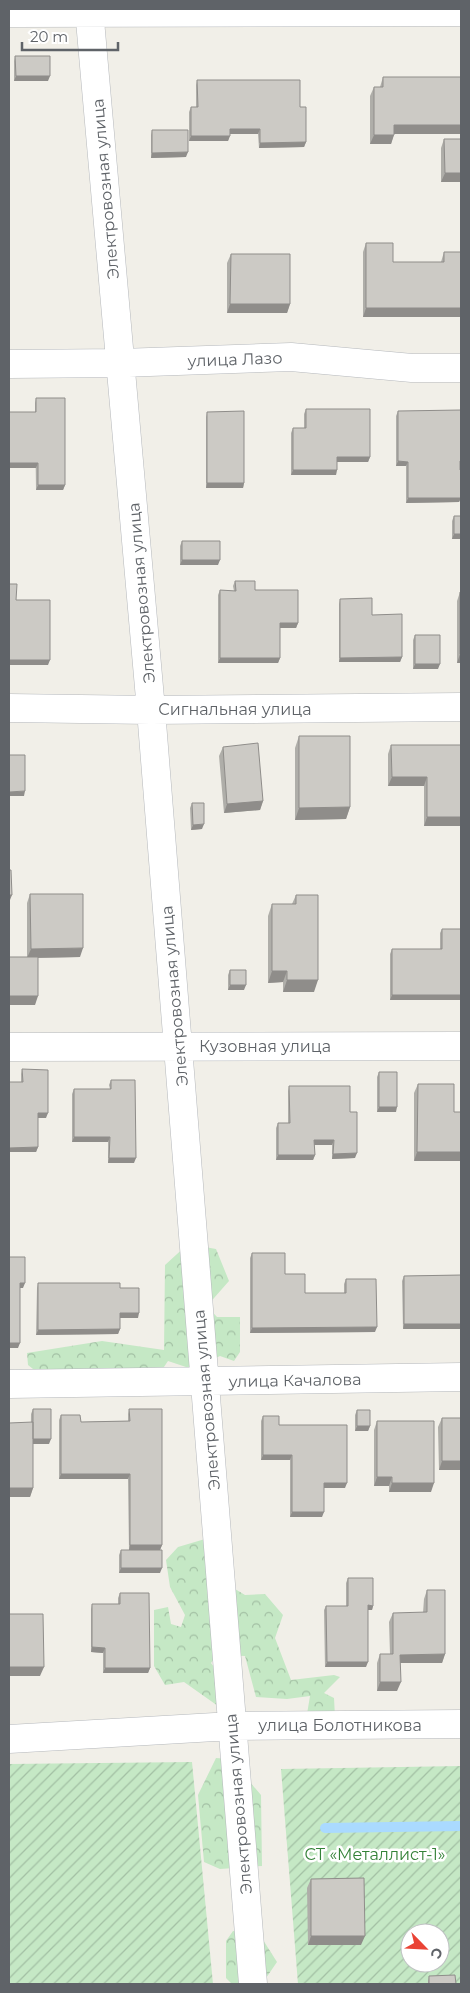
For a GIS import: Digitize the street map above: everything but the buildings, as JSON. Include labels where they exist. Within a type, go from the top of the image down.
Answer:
[{"type":"street","points":[[9,13],[89,11],[461,12]]},
{"type":"street","name":"Электровозная улица","points":[[89,11],[151,710],[253,1984]]},
{"type":"street","name":"улица Лазо","points":[[9,364],[290,358],[412,368],[461,368]]},
{"type":"street","name":"Сигнальная улица","points":[[9,708],[151,710],[461,707]]},
{"type":"street","name":"Кузовная улица","points":[[9,1047],[461,1046]]},
{"type":"street","name":"улица Качалова","points":[[9,1384],[461,1377]]},
{"type":"street","name":"улица Болотникова","points":[[9,1739],[232,1726],[461,1724]]},
{"type":"green space","points":[[188,1244],[216,1249],[229,1281],[207,1306],[217,1317],[240,1317],[240,1352],[234,1361],[220,1356],[192,1369],[168,1361],[151,1386],[38,1373],[28,1365],[27,1353],[102,1341],[164,1350],[165,1265]]},
{"type":"green space","points":[[205,1539],[231,1546],[233,1562],[212,1575],[245,1595],[265,1594],[283,1615],[275,1638],[291,1680],[334,1675],[340,1677],[324,1693],[334,1698],[335,1717],[307,1714],[310,1696],[287,1699],[256,1697],[245,1656],[217,1655],[211,1663],[234,1694],[218,1706],[184,1682],[165,1685],[154,1666],[154,1610],[168,1607],[171,1624],[181,1627],[185,1615],[170,1587],[166,1560],[178,1547]]},
{"type":"green space","points":[[216,1758],[230,1759],[261,1795],[262,1866],[220,1869],[204,1862],[198,1795]]},
{"type":"green space","points":[[192,1762],[213,1984],[9,1984],[9,1764]]},
{"type":"green space","name":"СТ «Металлист-1»","points":[[461,1766],[461,1984],[298,1984],[281,1769]]},
{"type":"green space","points":[[233,1931],[258,1932],[277,1962],[264,1981],[254,1984],[232,1984],[226,1978],[226,1941]]},
{"type":"waterway","points":[[325,1828],[461,1826]]}]
